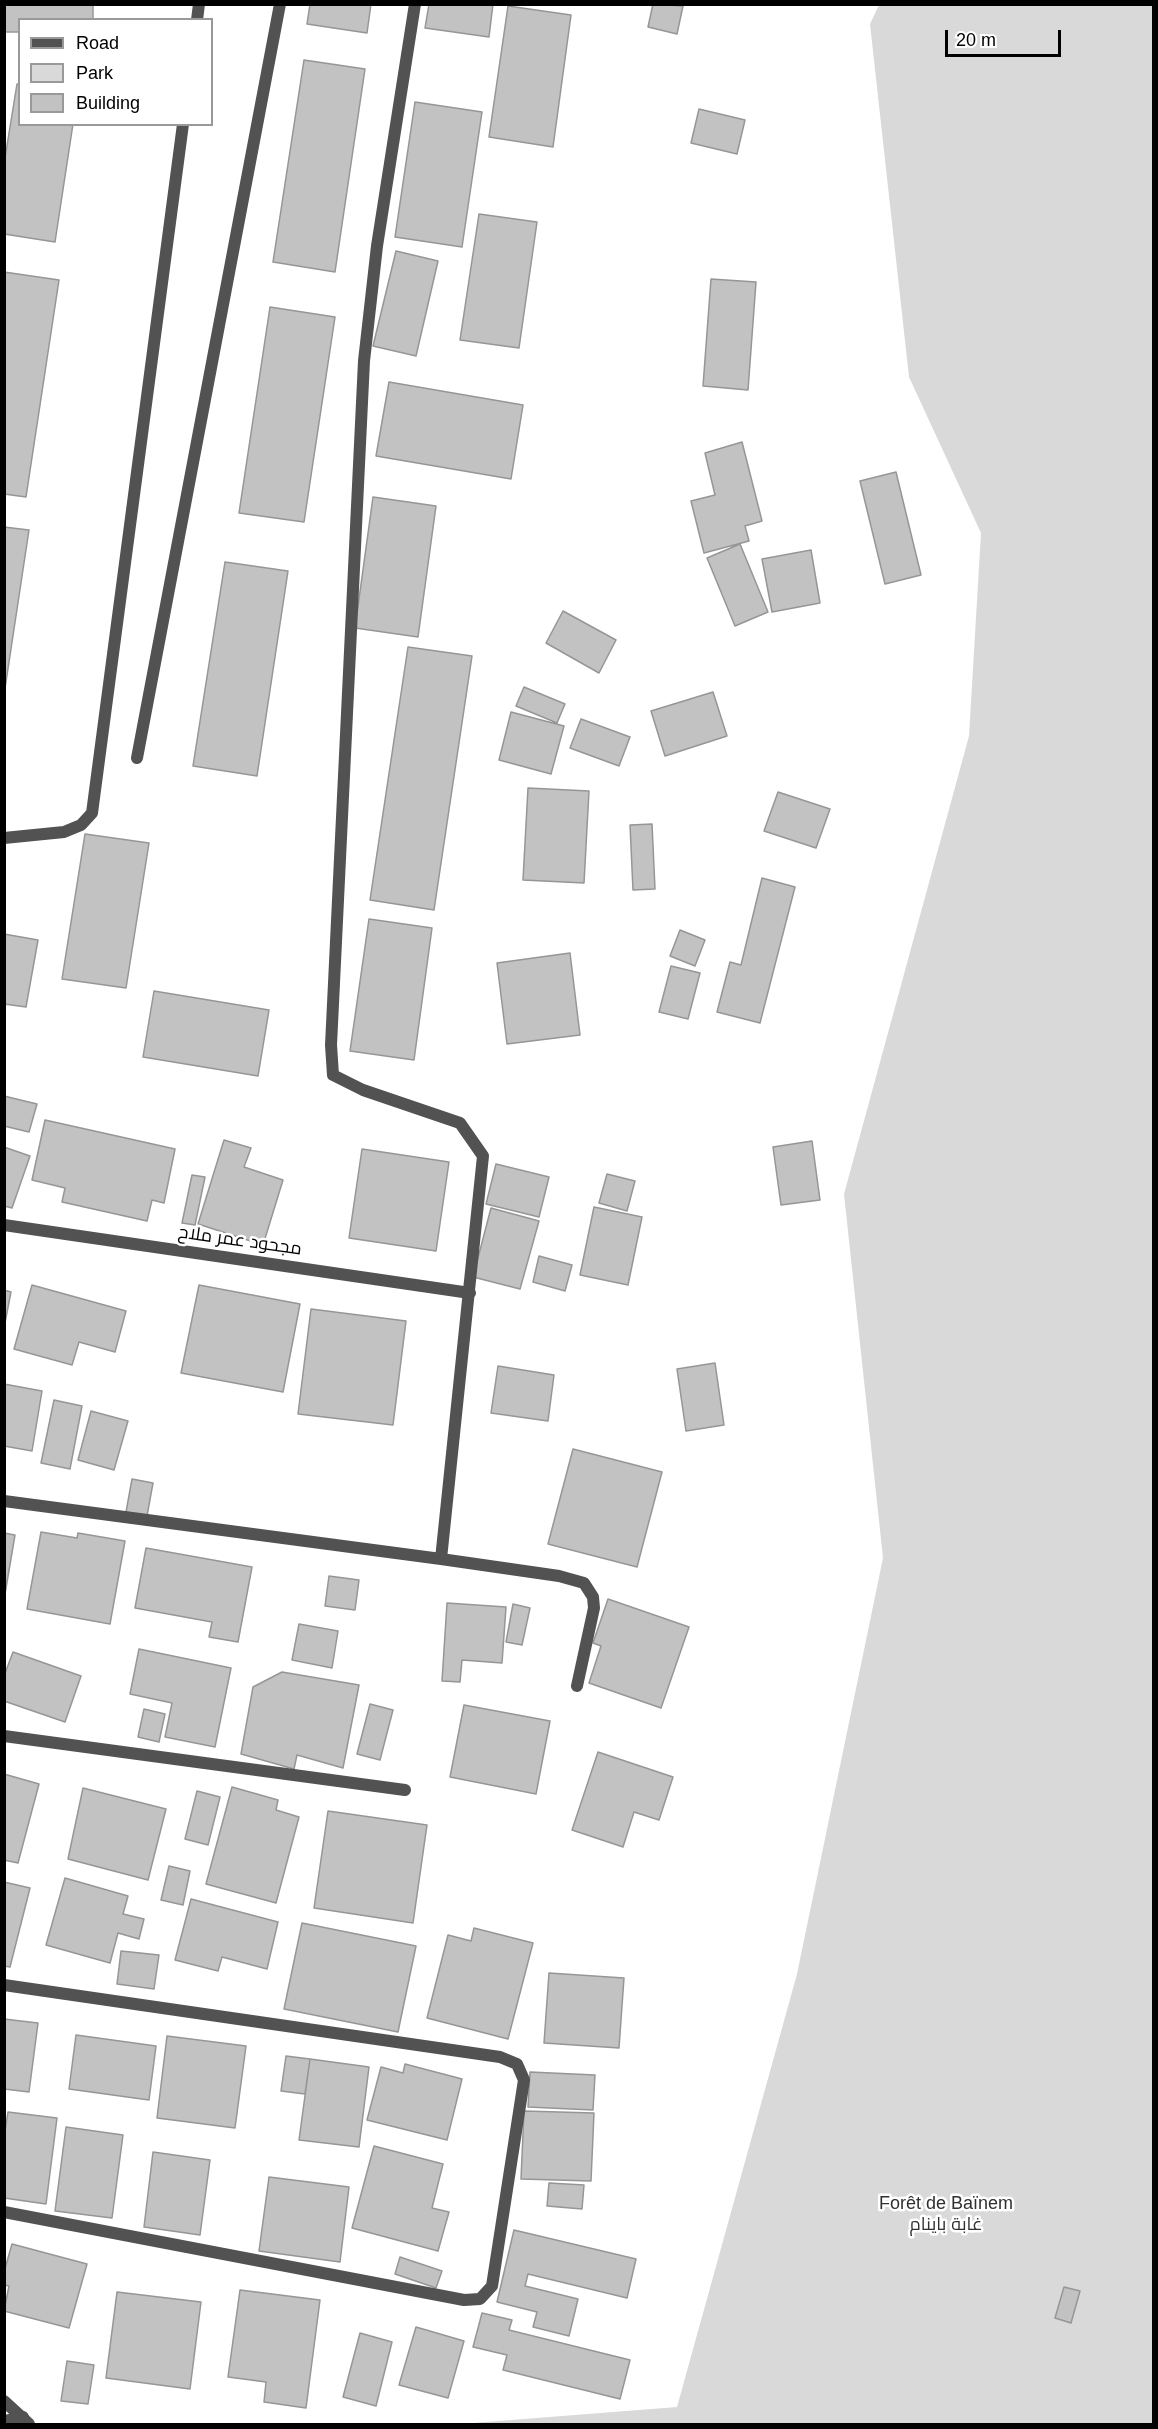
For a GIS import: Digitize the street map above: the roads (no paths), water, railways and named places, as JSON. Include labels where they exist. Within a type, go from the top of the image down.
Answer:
[{"type":"street","points":[[137,758],[280,4]]},
{"type":"street","points":[[415,4],[377,246],[364,361],[331,1045],[333,1075],[363,1090],[460,1123],[483,1156],[441,1559]]},
{"type":"street","points":[[4,838],[64,832],[81,825],[92,813],[183,126]]},
{"type":"street","name":"مجحود عمر ملاح","points":[[4,1225],[470,1293]]},
{"type":"street","points":[[4,1501],[441,1559],[559,1576],[584,1583],[593,1598],[594,1608],[577,1686]]},
{"type":"street","points":[[4,1736],[405,1790]]},
{"type":"street","points":[[4,1985],[500,2056],[517,2064],[524,2080],[492,2286],[480,2299],[464,2300],[4,2212]]},
{"type":"street","points":[[4,2401],[26,2421]]},
{"type":"street","points":[[4,2421],[26,2421]]},
{"type":"park label","name":"Forêt de Baïnem غابة باينام","points":[[946,2214]]}]
